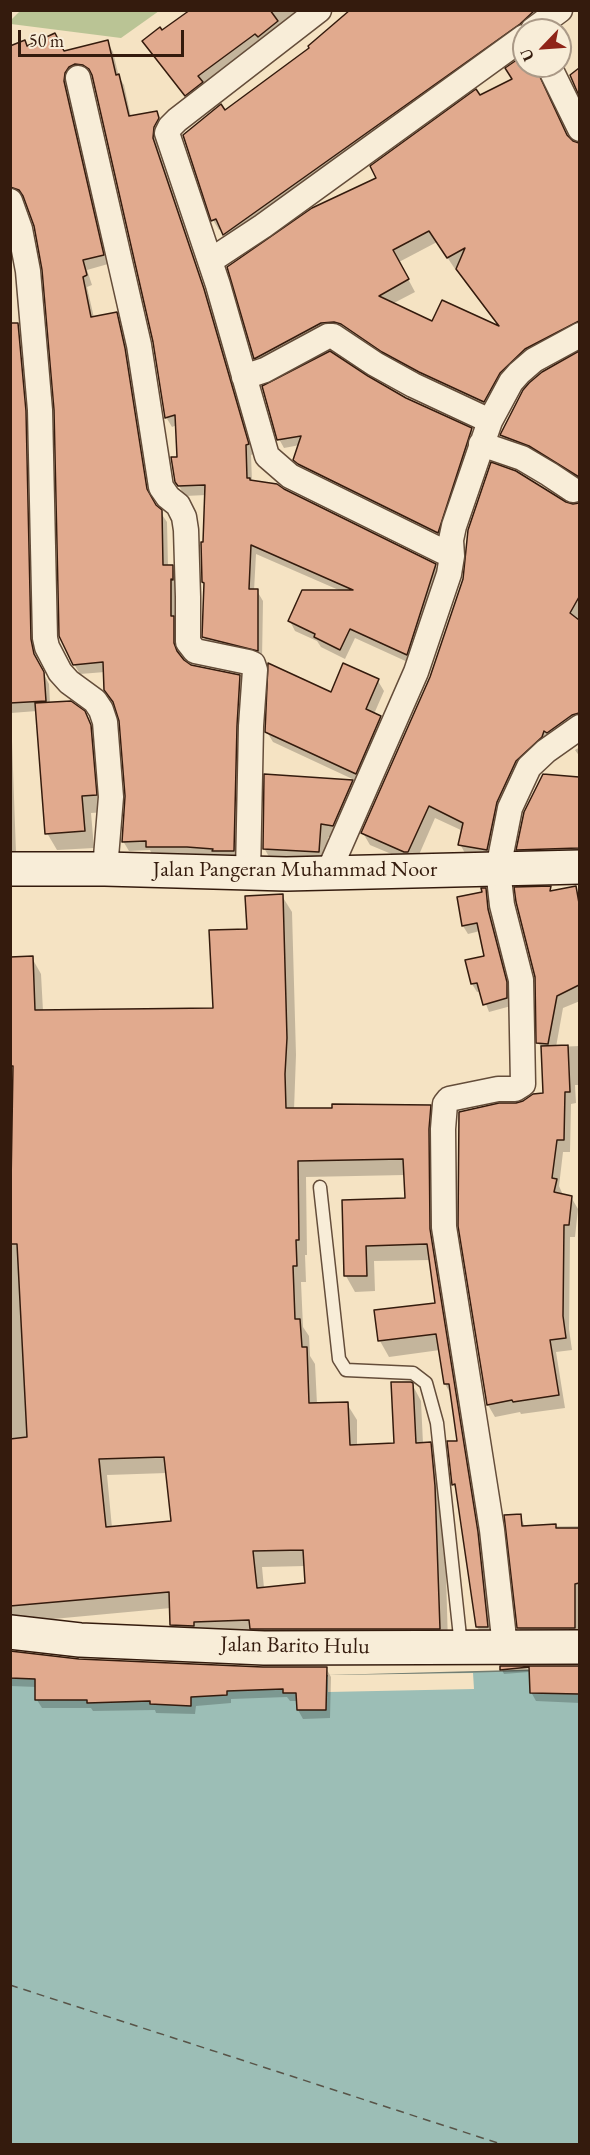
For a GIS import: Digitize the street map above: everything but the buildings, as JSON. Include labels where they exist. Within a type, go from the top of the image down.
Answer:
[{"type":"main road","name":"Jalan Pangeran Muhammad Noor","points":[[10,869],[328,873],[579,867]]},
{"type":"main road","name":"Jalan Barito Hulu","points":[[10,1632],[80,1640],[264,1648],[579,1647]]},
{"type":"street","points":[[319,10],[170,127],[167,133],[210,261],[267,456],[290,476],[452,556]]},
{"type":"street","points":[[210,261],[263,226],[512,45]]},
{"type":"street","points":[[78,78],[139,345],[161,487],[178,505],[184,517],[188,642],[195,651],[248,662],[253,664],[255,670],[251,726],[248,873]]},
{"type":"street","points":[[555,78],[579,129]]},
{"type":"street","points":[[10,201],[20,229],[28,271],[40,410],[45,638],[47,647],[60,672],[69,682],[95,701],[105,722],[111,797],[105,869]]},
{"type":"street","points":[[328,873],[416,672],[449,574],[452,534],[490,421],[511,382],[519,373],[534,360],[579,335]]},
{"type":"street","points":[[244,377],[265,370],[328,336],[333,336],[404,380],[490,421]]},
{"type":"street","points":[[481,444],[522,458],[573,490]]},
{"type":"street","points":[[505,1647],[492,1530],[444,1227],[442,1129],[445,1104],[449,1099],[498,1089],[515,1089],[520,1087],[525,1080],[521,980],[502,905],[498,868],[510,808],[529,767],[546,751],[579,728]]},
{"type":"lane","points":[[320,1186],[339,1359],[346,1370],[413,1373],[426,1383],[436,1424],[461,1647]]},
{"type":"green space","points":[[21,10],[159,11],[121,38],[11,24],[11,20]]},
{"type":"water","points":[[579,1669],[579,2144],[11,2144],[11,1676],[245,1678]]},
{"type":"pier","points":[[473,1673],[474,1689],[328,1692],[328,1675]]},
{"type":"ferry route","points":[[10,1985],[501,2144]]}]
